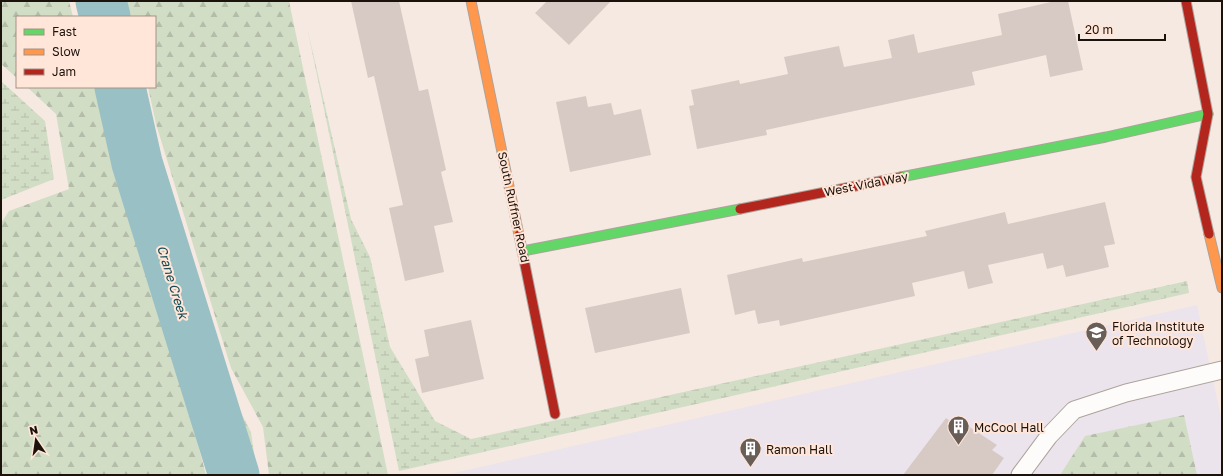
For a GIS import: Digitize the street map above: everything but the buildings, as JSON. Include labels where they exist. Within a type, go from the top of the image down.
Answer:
[{"type":"street","name":"South Ruffner Road","points":[[471,1],[523,250],[555,414]]},
{"type":"street","points":[[1186,1],[1208,114],[1196,177],[1222,288]]},
{"type":"street","name":"West Vida Way","points":[[523,250],[1106,137],[1208,114]]},
{"type":"street","points":[[1208,114],[1218,126]]},
{"type":"lane","points":[[1020,475],[1048,436],[1074,410],[1126,393],[1222,370]]},
{"type":"shaded area","name":"Florida Institute of Technology","points":[[1197,305],[1222,422],[1222,475],[445,475]]},
{"type":"green space","points":[[1,1],[69,1],[73,16],[16,16],[16,77],[1,64]]},
{"type":"green space","points":[[81,1],[114,1],[117,16],[86,16]]},
{"type":"green space","points":[[127,1],[289,1],[388,475],[269,475],[263,427],[231,368],[156,124],[148,88],[156,88],[156,16],[130,16]]},
{"type":"green space","points":[[307,27],[351,219],[370,257],[390,347],[435,421],[471,439],[1187,281],[1189,293],[399,471]]},
{"type":"green space","points":[[1,81],[45,121],[54,179],[1,200]]},
{"type":"green space","points":[[28,88],[95,88],[153,280],[206,475],[1,475],[1,223],[9,211],[69,189],[56,114]]},
{"type":"green space","points":[[108,88],[135,88],[144,127],[219,371],[251,432],[257,475],[219,475],[138,183]]},
{"type":"green space","points":[[1184,415],[1197,475],[1060,475],[1085,436]]},
{"type":"waterway","name":"Crane Creek","points":[[101,1],[105,16]]},
{"type":"waterway","name":"Crane Creek","points":[[120,88],[137,163],[234,475]]},
{"type":"traffic: fast","points":[[901,177],[1106,137],[1208,114]]},
{"type":"traffic: fast","points":[[523,251],[740,209]]},
{"type":"traffic: slow","points":[[471,1],[519,235]]},
{"type":"traffic: slow","points":[[1209,234],[1222,288]]},
{"type":"traffic: jam","points":[[1186,1],[1208,114],[1196,177],[1209,234]]},
{"type":"traffic: jam","points":[[740,209],[901,177]]},
{"type":"traffic: jam","points":[[519,235],[555,414]]},
{"type":"place","name":"Florida Institute of Technology","points":[[1096,352]]},
{"type":"place","name":"McCool Hall","points":[[959,446]]},
{"type":"place","name":"Ramon Hall","points":[[750,468]]}]
